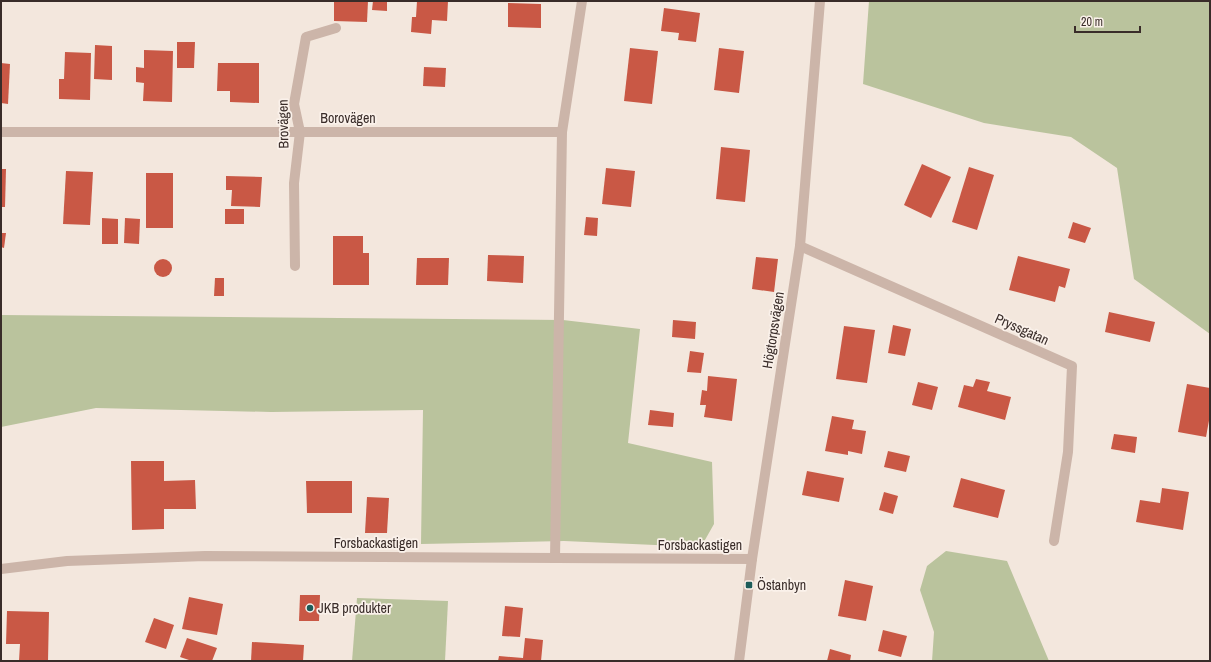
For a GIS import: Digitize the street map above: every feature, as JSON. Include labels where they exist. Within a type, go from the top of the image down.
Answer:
[{"type":"street","points":[[555,558],[562,132],[582,1]]},
{"type":"street","name":"Högtorpsvägen","points":[[739,661],[752,559],[800,246],[820,1]]},
{"type":"street","name":"Brovägen","points":[[295,266],[294,183],[300,132],[294,104],[306,37],[336,28]]},
{"type":"street","name":"Borovägen","points":[[1,132],[562,132]]},
{"type":"street","name":"Pryssgatan","points":[[800,246],[1072,366],[1068,452],[1054,541]]},
{"type":"street","name":"Forsbackastigen","points":[[1,569],[67,561],[205,556],[752,559]]},
{"type":"green space","points":[[869,1],[1210,1],[1210,334],[1134,279],[1117,168],[1071,137],[984,123],[863,84]]},
{"type":"green space","points":[[1,315],[563,320],[640,329],[628,443],[712,462],[714,524],[701,547],[564,541],[421,544],[423,410],[271,412],[96,408],[1,427]]},
{"type":"green space","points":[[946,551],[1007,561],[1049,661],[932,661],[934,632],[920,590],[927,566]]},
{"type":"green space","points":[[357,598],[448,601],[445,661],[352,661]]},
{"type":"building","points":[[334,1],[368,1],[367,22],[334,21]]},
{"type":"building","points":[[373,1],[387,1],[387,11],[372,10]]},
{"type":"building","points":[[417,1],[448,1],[447,21],[432,20],[431,34],[411,32],[412,17],[416,17]]},
{"type":"building","points":[[508,3],[541,4],[541,28],[508,27]]},
{"type":"building","points":[[664,8],[700,13],[696,42],[678,40],[679,33],[661,31]]},
{"type":"building","points":[[177,42],[195,42],[194,68],[177,68]]},
{"type":"building","points":[[95,45],[112,46],[112,80],[94,79]]},
{"type":"building","points":[[630,48],[658,51],[652,104],[624,101]]},
{"type":"building","points":[[719,48],[744,51],[739,93],[714,90]]},
{"type":"building","points":[[144,50],[173,51],[172,102],[143,101],[144,83],[136,82],[136,67],[144,68]]},
{"type":"building","points":[[65,52],[91,53],[90,100],[59,99],[59,79],[64,79]]},
{"type":"building","points":[[1,63],[10,64],[8,104],[1,103]]},
{"type":"building","points":[[218,63],[259,63],[259,103],[230,102],[230,91],[217,91]]},
{"type":"building","points":[[424,67],[446,68],[445,87],[423,86]]},
{"type":"building","points":[[721,147],[750,150],[745,202],[716,199]]},
{"type":"building","points":[[922,164],[951,177],[931,218],[904,205]]},
{"type":"building","points":[[969,167],[994,175],[977,230],[952,222]]},
{"type":"building","points":[[606,168],[635,171],[631,207],[602,204]]},
{"type":"building","points":[[1,169],[6,169],[5,207],[1,207]]},
{"type":"building","points":[[66,171],[93,172],[90,225],[63,224]]},
{"type":"building","points":[[146,173],[173,173],[173,228],[146,228]]},
{"type":"building","points":[[226,176],[262,177],[260,207],[231,206],[232,190],[226,190]]},
{"type":"building","points":[[225,209],[244,209],[244,224],[225,224]]},
{"type":"building","points":[[586,217],[598,218],[597,236],[584,235]]},
{"type":"building","points":[[102,218],[118,219],[118,244],[102,244]]},
{"type":"building","points":[[125,218],[140,219],[139,244],[124,243]]},
{"type":"building","points":[[1073,222],[1091,228],[1085,243],[1068,238]]},
{"type":"building","points":[[1,233],[6,233],[4,248],[1,247]]},
{"type":"building","points":[[333,236],[363,236],[363,253],[369,253],[369,285],[333,285]]},
{"type":"building","points":[[488,255],[524,256],[523,283],[487,281]]},
{"type":"building","points":[[1018,256],[1070,269],[1065,288],[1059,286],[1055,302],[1009,290]]},
{"type":"building","points":[[756,257],[778,259],[774,292],[752,289]]},
{"type":"building","points":[[417,258],[449,258],[448,285],[416,285]]},
{"type":"building","points":[[159,259],[167,259],[172,264],[170,275],[167,277],[159,277],[154,272],[154,264]]},
{"type":"building","points":[[215,278],[224,278],[224,296],[214,296]]},
{"type":"building","points":[[1109,312],[1155,322],[1150,342],[1105,332]]},
{"type":"building","points":[[673,320],[696,322],[695,339],[672,337]]},
{"type":"building","points":[[893,325],[911,329],[905,356],[888,353]]},
{"type":"building","points":[[844,326],[875,330],[867,383],[836,379]]},
{"type":"building","points":[[690,351],[704,353],[701,373],[687,372]]},
{"type":"building","points":[[708,376],[737,379],[732,421],[704,417],[706,405],[700,405],[702,390],[707,391]]},
{"type":"building","points":[[976,379],[990,382],[987,391],[1011,397],[1005,420],[958,407],[964,385],[973,387]]},
{"type":"building","points":[[918,382],[938,387],[932,410],[912,405]]},
{"type":"building","points":[[1187,384],[1210,388],[1210,415],[1206,437],[1178,432]]},
{"type":"building","points":[[650,410],[674,413],[673,427],[648,425]]},
{"type":"building","points":[[832,416],[854,420],[852,429],[866,431],[862,454],[848,451],[848,455],[825,451]]},
{"type":"building","points":[[1114,434],[1137,437],[1135,453],[1111,449]]},
{"type":"building","points":[[888,451],[910,456],[906,472],[884,467]]},
{"type":"building","points":[[131,461],[164,461],[164,481],[195,480],[196,509],[164,509],[164,529],[132,530]]},
{"type":"building","points":[[807,471],[844,478],[839,502],[802,495]]},
{"type":"building","points":[[961,478],[1005,490],[998,518],[953,507]]},
{"type":"building","points":[[306,481],[352,481],[352,513],[307,513]]},
{"type":"building","points":[[1162,488],[1189,492],[1183,530],[1136,522],[1140,500],[1160,503]]},
{"type":"building","points":[[884,492],[898,496],[893,514],[879,510]]},
{"type":"building","points":[[367,497],[389,498],[387,533],[365,533]]},
{"type":"building","points":[[845,580],[873,586],[866,621],[838,616]]},
{"type":"building","points":[[300,595],[320,595],[319,621],[299,621]]},
{"type":"building","points":[[189,597],[223,604],[217,635],[182,629]]},
{"type":"building","points":[[505,606],[523,608],[520,637],[502,636]]},
{"type":"building","points":[[7,611],[49,612],[48,661],[19,661],[20,644],[6,644]]},
{"type":"building","points":[[154,618],[174,625],[166,649],[145,642]]},
{"type":"building","points":[[883,630],[907,636],[901,657],[878,651]]},
{"type":"building","points":[[187,638],[217,648],[212,661],[192,661],[180,657]]},
{"type":"building","points":[[525,638],[543,640],[541,661],[498,661],[499,656],[523,658]]},
{"type":"building","points":[[252,642],[304,645],[303,661],[251,661]]},
{"type":"building","points":[[830,649],[851,655],[850,661],[827,661]]},
{"type":"place","name":"Östanbyn","points":[[749,585]]},
{"type":"place","name":"JKB produkter","points":[[310,608]]}]
